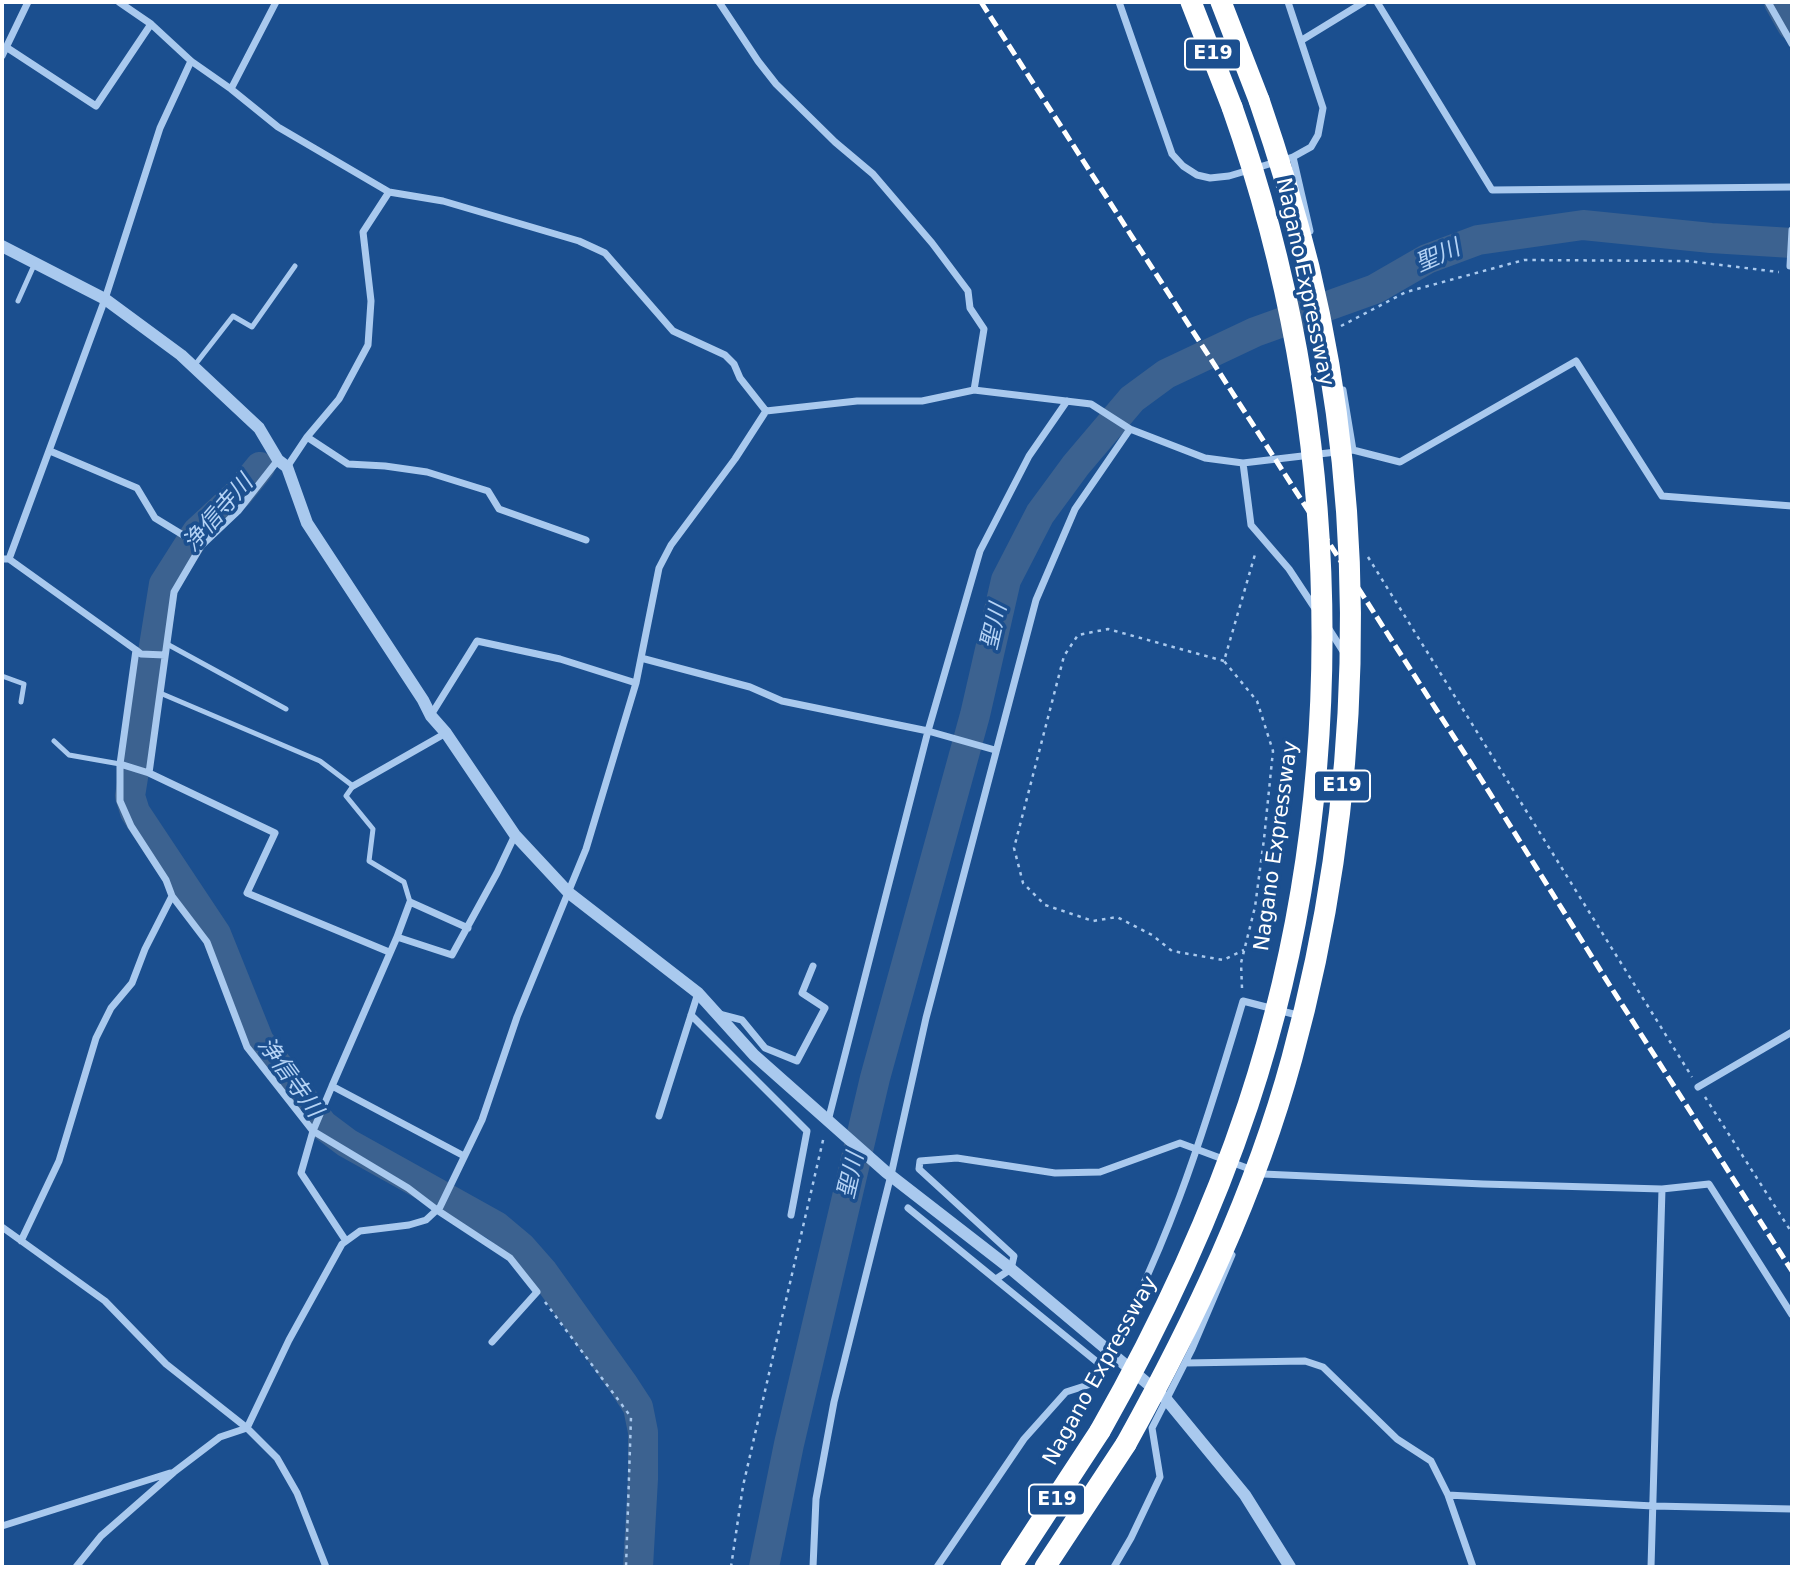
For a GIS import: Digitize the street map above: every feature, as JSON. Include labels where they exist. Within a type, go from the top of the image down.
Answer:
[{"type":"highway","name":"Nagano Expressway","points":[[1011,1567],[1100,1432],[1173,1294],[1213,1202],[1248,1103],[1273,1018],[1304,866],[1315,779],[1321,668],[1320,548],[1312,456],[1300,371],[1268,218],[1232,107],[1191,2]]},
{"type":"highway","name":"Nagano Expressway","points":[[1045,1567],[1126,1444],[1199,1305],[1241,1208],[1292,1060],[1325,909],[1340,808],[1348,706],[1351,605],[1339,438],[1322,328],[1295,211],[1259,100],[1221,2]]},
{"type":"street","points":[[2,56],[28,2]]},
{"type":"street","points":[[119,2],[151,24],[191,61],[278,127],[389,192],[443,201],[579,241],[605,253],[673,331],[725,355],[734,363],[740,378],[766,411]]},
{"type":"street","points":[[231,89],[276,2]]},
{"type":"street","points":[[719,2],[776,84],[835,142],[873,174],[968,291],[970,307],[985,329],[974,390]]},
{"type":"street","points":[[1119,2],[1172,154],[1196,175],[1210,178],[1229,176],[1293,157],[1311,147],[1318,135],[1323,108],[1288,2]]},
{"type":"street","points":[[1302,40],[1364,2]]},
{"type":"street","points":[[1377,2],[1492,190],[1792,187]]},
{"type":"street","points":[[1768,2],[1792,44]]},
{"type":"street","points":[[6,47],[96,106],[151,24]]},
{"type":"street","points":[[163,655],[139,652],[6,559],[50,451],[105,299],[160,128],[191,61]]},
{"type":"street","points":[[1293,157],[1313,242]]},
{"type":"street","points":[[147,773],[174,592],[199,545],[238,511],[339,399],[368,345],[371,301],[363,232],[389,192]]},
{"type":"street","points":[[1790,267],[1792,229]]},
{"type":"street","points":[[2,246],[105,299],[181,355],[259,428],[282,463],[307,523],[430,716],[446,733],[515,835],[569,893],[698,993],[754,1055],[832,1126],[1011,1269],[1166,1399],[1245,1495],[1290,1567]]},
{"type":"street","points":[[1337,357],[1339,370]]},
{"type":"street","points":[[766,411],[857,401],[922,401],[974,390],[1091,404],[1130,429],[1205,458],[1243,463],[1353,450],[1400,462],[1576,362],[1662,496],[1792,506]]},
{"type":"street","points":[[1342,384],[1353,450]]},
{"type":"street","points":[[832,1126],[928,731],[981,551],[1029,456],[1067,401]]},
{"type":"street","points":[[76,1567],[101,1536],[174,1472],[220,1437],[247,1429],[289,1340],[346,1241],[360,1231],[393,1228],[426,1220],[439,1209],[482,1120],[517,1017],[586,849],[636,683],[659,568],[671,544],[735,459],[766,411]]},
{"type":"street","points":[[813,1567],[816,1499],[834,1402],[926,1018],[1036,600],[1075,509],[1130,429]]},
{"type":"street","points":[[307,436],[348,464],[427,472],[488,491],[499,509],[586,540]]},
{"type":"street","points":[[50,451],[137,488],[155,518],[199,545]]},
{"type":"street","points":[[1243,463],[1251,525],[1289,569],[1360,676]]},
{"type":"street","points":[[430,716],[477,640],[560,659],[636,683]]},
{"type":"street","points":[[139,652],[120,801],[131,826],[166,880],[172,896],[206,942],[247,1047],[313,1130],[408,1188],[510,1258],[537,1292],[492,1342]]},
{"type":"street","points":[[641,658],[750,687],[782,701],[928,731],[995,750]]},
{"type":"street","points":[[354,786],[446,733]]},
{"type":"street","points":[[123,764],[275,834],[247,893],[389,952]]},
{"type":"street","points":[[397,937],[452,955],[515,835]]},
{"type":"street","points":[[937,1567],[1024,1439],[1066,1392],[1091,1384],[1111,1352],[1157,1253],[1198,1148],[1243,1001],[1311,1018],[1342,861]]},
{"type":"street","points":[[21,1241],[59,1161],[96,1038],[111,1008],[132,983],[145,949],[172,896]]},
{"type":"street","points":[[346,1241],[301,1173],[313,1130],[410,902],[468,928]]},
{"type":"street","points":[[715,1013],[743,1020],[765,1048],[797,1060],[825,1009],[802,993],[813,966]]},
{"type":"street","points":[[659,1116],[698,993]]},
{"type":"street","points":[[691,1015],[807,1131],[791,1215]]},
{"type":"street","points":[[1241,1232],[1286,1109],[1308,1031]]},
{"type":"street","points":[[1698,1087],[1792,1032]]},
{"type":"street","points":[[332,1087],[464,1156]]},
{"type":"street","points":[[996,1279],[1011,1269],[1014,1256],[919,1169],[920,1161],[957,1158],[1055,1173],[1100,1172],[1180,1143],[1263,1174],[1662,1189],[1709,1184],[1792,1315]]},
{"type":"street","points":[[1651,1567],[1662,1189]]},
{"type":"street","points":[[908,1208],[1102,1366]]},
{"type":"street","points":[[2,1227],[105,1301],[166,1364],[247,1429],[277,1458],[290,1481],[326,1567]]},
{"type":"street","points":[[1114,1567],[1160,1477],[1152,1428],[1185,1363],[1236,1244]]},
{"type":"street","points":[[1185,1363],[1305,1361],[1323,1367],[1397,1439],[1431,1461],[1448,1495],[1473,1567]]},
{"type":"street","points":[[2,1526],[174,1472]]},
{"type":"street","points":[[1448,1495],[1653,1506],[1792,1509]]},
{"type":"lane","points":[[18,300],[35,263]]},
{"type":"lane","points":[[194,366],[233,316],[252,327],[295,266]]},
{"type":"lane","points":[[167,644],[286,709]]},
{"type":"lane","points":[[2,676],[24,684],[21,702]]},
{"type":"lane","points":[[160,693],[320,761],[354,786],[346,796],[373,829],[369,861],[404,882],[410,902]]},
{"type":"lane","points":[[54,741],[69,755],[123,764]]},
{"type":"path","points":[[1341,326],[1406,292],[1524,260],[1687,261],[1779,272]]},
{"type":"path","points":[[1224,661],[1260,537]]},
{"type":"path","points":[[1367,556],[1792,1233]]},
{"type":"path","points":[[1243,1001],[1241,963],[1255,906],[1273,751],[1256,701],[1224,661],[1108,629],[1078,635],[1064,656],[1014,848],[1023,883],[1045,905],[1093,921],[1117,917],[1152,935],[1172,951],[1223,960],[1244,950]]},
{"type":"path","points":[[731,1567],[743,1486],[832,1126]]},
{"type":"path","points":[[537,1292],[631,1417],[626,1567]]},
{"type":"waterway","name":"浄信寺川","points":[[1779,2],[1792,25]]},
{"type":"waterway","name":"聖川","points":[[764,1567],[789,1444],[875,1078],[975,715],[1006,580],[1040,514],[1076,465],[1132,399],[1166,374],[1255,332],[1375,289],[1427,259],[1478,240],[1583,225],[1792,243]]},
{"type":"waterway","name":"浄信寺川","points":[[260,467],[238,494],[197,532],[164,584],[130,796],[135,812],[216,934],[259,1041],[323,1125],[347,1143],[496,1226],[521,1247],[543,1272],[623,1384],[638,1407],[643,1432],[638,1567]]},
{"type":"railway","points":[[981,2],[1481,779],[1792,1271]]}]
